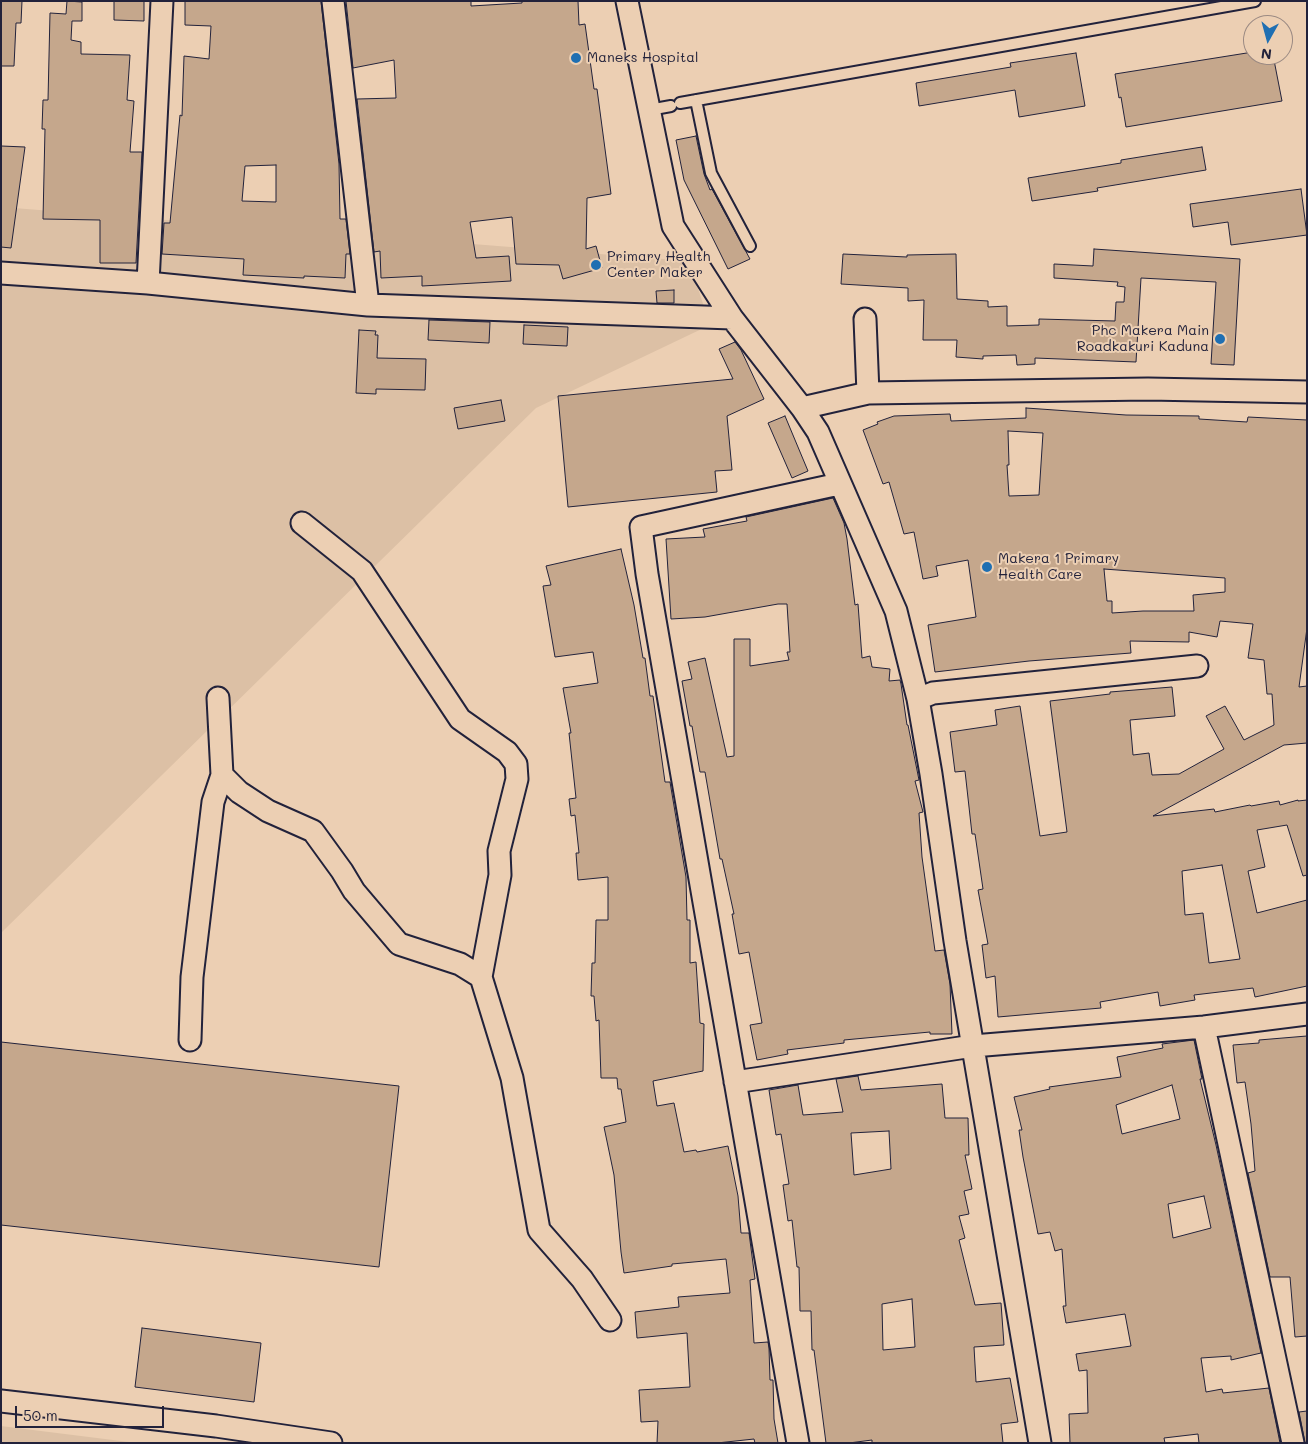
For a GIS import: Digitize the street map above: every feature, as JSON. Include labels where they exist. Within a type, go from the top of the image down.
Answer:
[{"type":"street","points":[[148,283],[162,1]]},
{"type":"street","points":[[333,1],[368,305]]},
{"type":"street","points":[[627,1],[673,226],[732,318],[802,408],[818,432],[839,484],[896,611],[918,700],[973,1046],[1040,1443]]},
{"type":"street","points":[[1,273],[148,283],[368,305],[732,318]]},
{"type":"street","points":[[865,319],[868,393]]},
{"type":"street","points":[[802,408],[868,393],[1148,389],[1307,392]]},
{"type":"street","points":[[798,1443],[649,583],[641,527],[839,484]]},
{"type":"street","points":[[302,523],[362,571],[460,719],[507,752],[516,764],[517,779],[499,851],[500,875],[482,977],[512,1078],[540,1230],[582,1279],[610,1320]]},
{"type":"street","points":[[918,700],[933,693],[1197,666]]},
{"type":"street","points":[[190,1040],[194,958],[213,802],[222,775],[218,698]]},
{"type":"street","points":[[222,775],[239,792],[268,811],[313,831],[354,891],[399,944],[460,964],[482,977]]},
{"type":"street","points":[[735,1082],[973,1046],[1204,1027],[1307,1014]]},
{"type":"street","points":[[1204,1027],[1293,1443]]},
{"type":"street","points":[[1,1401],[216,1426],[331,1443]]},
{"type":"lane","points":[[650,110],[696,100],[1255,1]]},
{"type":"lane","points":[[696,100],[711,173],[750,246]]},
{"type":"shaded area","points":[[1,207],[689,261],[710,325],[536,408],[1,933]]},
{"type":"shaded area","points":[[1,1426],[137,1443],[1,1443]]},
{"type":"building","points":[[1,1],[22,1],[21,23],[16,23],[14,66],[1,66]]},
{"type":"building","points":[[67,1],[82,2],[82,21],[72,21],[71,40],[81,42],[81,54],[130,55],[127,100],[134,101],[130,152],[142,152],[136,263],[100,263],[100,220],[43,219],[45,129],[42,129],[43,100],[48,100],[50,13],[66,14]]},
{"type":"building","points":[[114,1],[144,1],[144,21],[114,20]]},
{"type":"building","points":[[185,1],[321,1],[339,164],[340,219],[346,219],[350,254],[346,254],[345,278],[243,275],[244,259],[162,254],[164,223],[170,223],[180,115],[182,116],[184,56],[209,59],[211,26],[185,25]],"holes":[[[276,165],[276,202],[242,201],[245,166]]]},
{"type":"building","points":[[346,1],[471,1],[471,6],[522,3],[522,1],[578,1],[579,25],[585,24],[594,89],[597,89],[611,194],[587,198],[586,249],[596,246],[602,268],[563,279],[559,265],[516,264],[512,217],[470,222],[476,258],[509,256],[511,281],[422,286],[422,276],[381,278],[380,251],[374,252],[357,99],[396,98],[394,60],[353,68]]},
{"type":"building","points":[[1076,53],[1085,106],[1019,117],[1015,90],[919,106],[916,83],[1011,67],[1010,63]]},
{"type":"building","points":[[1243,54],[1243,65],[1275,65],[1282,101],[1126,127],[1115,74]]},
{"type":"building","points":[[696,136],[704,174],[710,190],[712,189],[750,259],[728,269],[684,180],[676,140]]},
{"type":"building","points":[[1,146],[25,147],[11,248],[1,247]]},
{"type":"building","points":[[1202,147],[1206,170],[1097,188],[1098,191],[1032,201],[1028,178],[1121,163],[1121,160]]},
{"type":"building","points":[[1301,189],[1307,235],[1231,245],[1228,222],[1193,227],[1190,204]]},
{"type":"building","points":[[1094,249],[1240,259],[1234,365],[1211,364],[1216,282],[1141,278],[1136,362],[1035,358],[1035,364],[1017,365],[1016,355],[983,356],[983,359],[956,357],[957,340],[923,340],[924,300],[908,301],[908,288],[841,284],[843,254],[907,257],[907,255],[956,254],[957,299],[988,301],[988,307],[1007,306],[1007,326],[1039,325],[1039,319],[1115,321],[1116,302],[1124,302],[1125,287],[1117,286],[1118,282],[1054,278],[1054,264],[1093,266]]},
{"type":"building","points":[[674,290],[674,303],[657,303],[656,291]]},
{"type":"building","points":[[429,320],[490,322],[489,343],[428,340]]},
{"type":"building","points":[[524,325],[568,327],[567,346],[523,344]]},
{"type":"building","points":[[359,330],[376,331],[375,335],[378,335],[377,358],[426,359],[425,390],[376,389],[376,394],[356,393]]},
{"type":"building","points":[[735,342],[741,350],[764,399],[727,416],[732,470],[715,471],[717,492],[568,507],[558,396],[733,379],[719,349]]},
{"type":"building","points":[[501,400],[505,421],[458,429],[454,408]]},
{"type":"building","points":[[1026,408],[1126,415],[1199,416],[1199,419],[1247,422],[1248,417],[1307,420],[1307,628],[1299,687],[1307,686],[1307,743],[1284,745],[1153,816],[1214,809],[1215,812],[1279,801],[1280,805],[1298,800],[1307,800],[1307,875],[1303,876],[1287,825],[1257,830],[1265,867],[1248,871],[1257,913],[1307,900],[1307,986],[1255,997],[1253,988],[1194,995],[1195,1000],[1160,1006],[1158,992],[1100,1002],[1101,1008],[998,1017],[995,976],[986,978],[982,945],[988,944],[978,890],[983,889],[975,834],[972,834],[965,771],[955,772],[950,732],[997,725],[995,710],[1020,706],[1040,836],[1067,832],[1050,701],[1110,694],[1110,692],[1172,687],[1175,716],[1130,720],[1133,755],[1149,753],[1152,775],[1179,774],[1224,749],[1206,716],[1225,706],[1244,740],[1274,725],[1272,694],[1267,694],[1264,660],[1248,658],[1253,624],[1220,621],[1217,637],[1189,632],[1189,642],[1130,641],[1131,653],[1029,661],[935,672],[928,625],[976,617],[968,560],[936,566],[938,576],[923,579],[914,532],[904,534],[889,482],[883,484],[863,430],[878,424],[877,422],[894,416],[950,414],[951,421],[1026,418]],"holes":[[[1008,431],[1043,433],[1039,495],[1009,496],[1007,465],[1009,465]],[[1104,569],[1225,578],[1225,592],[1193,595],[1194,611],[1112,613],[1112,601],[1107,601]],[[1222,865],[1240,959],[1209,963],[1203,913],[1185,915],[1182,871]]]},
{"type":"building","points":[[785,416],[808,471],[792,478],[768,423]]},
{"type":"building","points":[[833,498],[844,523],[847,539],[855,605],[858,604],[862,658],[870,656],[872,667],[890,669],[889,681],[900,680],[901,684],[907,725],[919,780],[915,781],[923,812],[919,813],[922,857],[935,951],[944,950],[950,984],[952,1034],[930,1034],[930,1032],[844,1040],[844,1043],[787,1050],[788,1054],[757,1060],[750,1025],[762,1023],[749,952],[739,954],[732,914],[734,914],[722,859],[720,859],[705,772],[700,772],[682,681],[692,679],[688,662],[705,658],[727,757],[734,756],[734,639],[750,639],[750,666],[789,660],[787,652],[790,652],[787,604],[705,617],[671,619],[666,539],[705,537],[703,529],[747,521],[746,517]]},
{"type":"building","points":[[621,549],[634,605],[643,658],[645,658],[650,696],[653,696],[665,782],[670,782],[686,877],[687,920],[690,920],[690,963],[696,962],[700,1023],[704,1024],[703,1071],[653,1081],[657,1106],[674,1103],[684,1152],[696,1150],[697,1152],[728,1146],[738,1196],[741,1233],[749,1233],[755,1279],[750,1280],[754,1343],[768,1342],[770,1380],[773,1380],[774,1419],[778,1443],[755,1443],[754,1439],[717,1443],[657,1443],[658,1421],[641,1422],[639,1390],[690,1387],[687,1333],[637,1338],[635,1312],[679,1307],[678,1297],[730,1293],[726,1259],[672,1264],[672,1266],[624,1273],[614,1175],[604,1127],[626,1122],[621,1089],[618,1089],[617,1078],[601,1078],[599,1020],[596,1021],[594,996],[591,996],[592,963],[595,963],[596,920],[608,920],[608,877],[578,880],[576,853],[579,853],[575,815],[571,816],[569,799],[576,798],[569,733],[571,733],[563,688],[598,683],[593,652],[555,657],[543,586],[551,585],[546,566]]},
{"type":"building","points":[[1307,1036],[1307,1336],[1295,1337],[1290,1277],[1270,1277],[1248,1173],[1255,1171],[1245,1082],[1237,1083],[1233,1045],[1259,1043],[1259,1040]]},
{"type":"building","points":[[1194,1040],[1202,1079],[1200,1079],[1261,1353],[1231,1360],[1231,1356],[1201,1358],[1206,1392],[1222,1389],[1223,1393],[1269,1388],[1280,1443],[1199,1443],[1198,1434],[1164,1438],[1165,1443],[1070,1443],[1069,1414],[1088,1413],[1087,1370],[1079,1371],[1076,1354],[1131,1346],[1125,1314],[1066,1323],[1063,1306],[1066,1306],[1062,1249],[1055,1251],[1050,1232],[1038,1234],[1023,1157],[1019,1130],[1022,1130],[1014,1097],[1050,1089],[1049,1087],[1121,1077],[1117,1057],[1163,1048],[1162,1044]],"holes":[[[1172,1085],[1180,1119],[1122,1134],[1116,1105]],[[1204,1196],[1211,1228],[1173,1238],[1168,1204]]]},
{"type":"building","points":[[1,1042],[399,1086],[379,1267],[1,1225]]},
{"type":"building","points":[[858,1076],[861,1090],[942,1084],[945,1118],[968,1118],[969,1155],[965,1155],[972,1189],[964,1191],[969,1214],[959,1216],[965,1238],[959,1240],[975,1305],[1001,1303],[1004,1345],[974,1347],[976,1382],[1010,1378],[1018,1422],[1001,1424],[1003,1443],[872,1443],[872,1440],[826,1443],[814,1350],[812,1350],[811,1311],[800,1311],[799,1267],[797,1267],[792,1220],[788,1221],[783,1185],[789,1184],[781,1134],[776,1135],[769,1090],[798,1085],[803,1115],[843,1112],[836,1079]],"holes":[[[889,1131],[891,1169],[854,1175],[851,1133]],[[912,1299],[915,1347],[883,1350],[882,1304]]]},
{"type":"building","points":[[142,1328],[261,1343],[254,1402],[135,1387]]},
{"type":"building","points":[[1307,1411],[1307,1443],[1305,1443],[1299,1412]]},
{"type":"place","name":"Maneks Hospital","points":[[576,58]]},
{"type":"place","name":"Primary Health Center Maker","points":[[596,265]]},
{"type":"place","name":"Phc Makera Main Roadkakuri Kaduna","points":[[1220,339]]},
{"type":"place","name":"Makera 1 Primary Health Care","points":[[987,567]]}]
